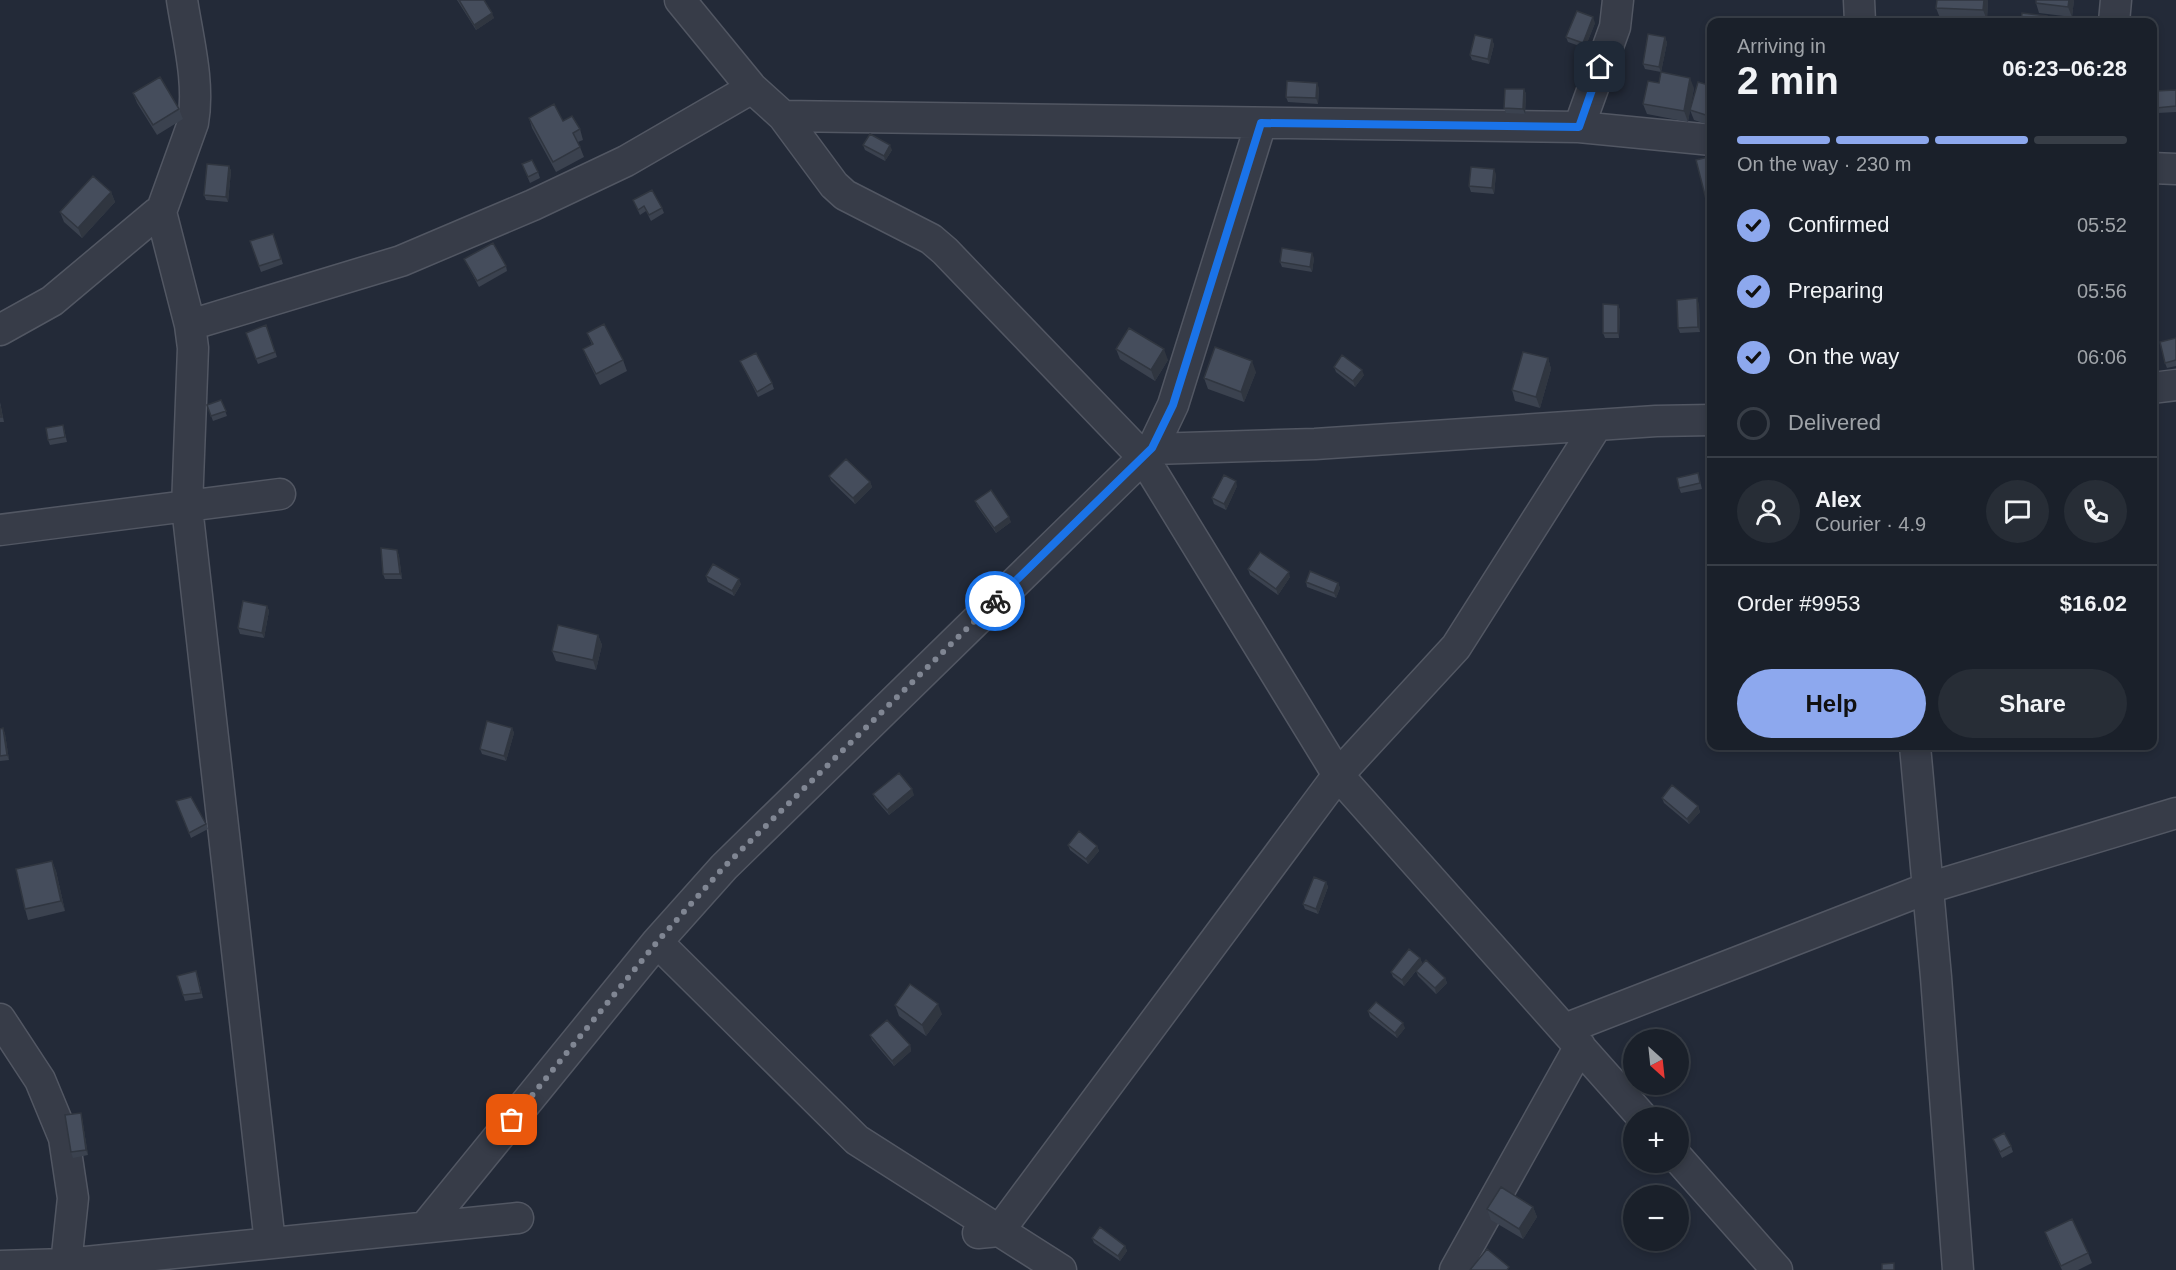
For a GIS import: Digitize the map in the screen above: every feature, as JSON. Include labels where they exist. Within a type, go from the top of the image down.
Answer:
[{"type":"street","points":[[0,330],[52,301],[160,212],[193,123],[195,110],[195,94],[182,0]]},
{"type":"street","points":[[680,0],[752,88],[783,116],[834,185],[845,195],[931,239],[1148,453],[1338,775],[1633,1107]]},
{"type":"street","points":[[1579,127],[1615,27],[1618,0]]},
{"type":"street","points":[[1859,0],[1860,18]]},
{"type":"street","points":[[2114,18],[2116,0]]},
{"type":"street","points":[[190,325],[401,261],[533,205],[626,161],[752,88]]},
{"type":"street","points":[[783,116],[1579,127],[1707,140]]},
{"type":"street","points":[[425,1227],[657,942],[724,867],[1148,453],[1173,405],[1261,123]]},
{"type":"street","points":[[2157,168],[2176,169]]},
{"type":"street","points":[[160,212],[190,325],[192,348],[186,507],[270,1243]]},
{"type":"street","points":[[2157,387],[2176,385]]},
{"type":"street","points":[[1148,453],[1597,424],[1707,420]]},
{"type":"street","points":[[988,1232],[1338,775],[1456,647],[1597,424]]},
{"type":"street","points":[[0,530],[280,494]]},
{"type":"street","points":[[1915,750],[1958,1270]]},
{"type":"street","points":[[1455,1270],[1572,1037],[1928,888],[2176,813]]},
{"type":"street","points":[[657,942],[857,1140],[988,1232],[1061,1270]]},
{"type":"street","points":[[0,1019],[40,1080],[62,1132],[73,1198],[66,1264]]},
{"type":"street","points":[[1689,1170],[1777,1270]]},
{"type":"street","points":[[0,1266],[66,1264],[518,1218]]},
{"type":"building","points":[[459,0],[484,0],[492,13],[474,25]]},
{"type":"building","points":[[1937,0],[1984,0],[1983,10],[1936,8]]},
{"type":"building","points":[[2036,0],[2069,0],[2068,7],[2036,3]]},
{"type":"building","points":[[1577,11],[1593,17],[1583,43],[1566,37]]},
{"type":"building","points":[[2022,13],[2047,16],[2047,18],[2021,18]]},
{"type":"building","points":[[1648,34],[1665,37],[1659,67],[1643,64]]},
{"type":"building","points":[[1475,35],[1492,39],[1488,59],[1470,55]]},
{"type":"building","points":[[1661,72],[1690,78],[1684,111],[1643,104],[1648,81],[1659,83]]},
{"type":"building","points":[[160,77],[179,109],[153,125],[133,93]]},
{"type":"building","points":[[1287,81],[1317,83],[1316,98],[1286,97]]},
{"type":"building","points":[[1698,82],[1707,85],[1707,115],[1690,110]]},
{"type":"building","points":[[1505,89],[1524,89],[1523,109],[1504,108]]},
{"type":"building","points":[[2176,90],[2176,106],[2157,108],[2157,91]]},
{"type":"building","points":[[554,104],[563,121],[572,116],[580,129],[573,133],[580,147],[553,162],[529,118]]},
{"type":"building","points":[[870,134],[890,145],[884,156],[863,145]]},
{"type":"building","points":[[1707,157],[1707,203],[1696,160]]},
{"type":"building","points":[[532,160],[538,172],[528,177],[522,164]]},
{"type":"building","points":[[207,164],[229,166],[226,197],[204,195]]},
{"type":"building","points":[[1471,167],[1494,169],[1492,188],[1469,186]]},
{"type":"building","points":[[93,176],[111,192],[78,228],[60,212]]},
{"type":"building","points":[[652,190],[662,208],[649,215],[644,206],[638,210],[633,200]]},
{"type":"building","points":[[273,234],[281,259],[259,266],[250,241]]},
{"type":"building","points":[[493,243],[506,266],[477,281],[464,259]]},
{"type":"building","points":[[1282,248],[1312,253],[1310,267],[1280,262]]},
{"type":"building","points":[[1697,298],[1698,327],[1678,328],[1677,300]]},
{"type":"building","points":[[1603,304],[1618,305],[1618,333],[1603,333]]},
{"type":"building","points":[[604,324],[623,360],[596,374],[583,349],[593,344],[587,333]]},
{"type":"building","points":[[266,325],[275,352],[256,359],[246,333]]},
{"type":"building","points":[[1129,328],[1164,349],[1151,370],[1116,349]]},
{"type":"building","points":[[2176,338],[2176,360],[2165,363],[2160,342]]},
{"type":"building","points":[[1215,347],[1252,361],[1241,392],[1204,378]]},
{"type":"building","points":[[1523,352],[1548,358],[1536,397],[1512,390]]},
{"type":"building","points":[[756,353],[772,383],[757,392],[740,361]]},
{"type":"building","points":[[1342,355],[1362,370],[1353,381],[1334,367]]},
{"type":"building","points":[[221,400],[226,411],[211,416],[207,405]]},
{"type":"building","points":[[63,425],[65,437],[48,440],[46,428]]},
{"type":"building","points":[[846,459],[870,482],[853,498],[829,476]]},
{"type":"building","points":[[1698,473],[1700,483],[1679,488],[1677,478]]},
{"type":"building","points":[[1224,475],[1236,481],[1224,504],[1212,498]]},
{"type":"building","points":[[991,490],[1009,517],[994,528],[975,501]]},
{"type":"building","points":[[381,548],[397,550],[400,574],[383,574]]},
{"type":"building","points":[[1260,552],[1289,572],[1276,589],[1248,569]]},
{"type":"building","points":[[713,564],[739,579],[732,591],[706,576]]},
{"type":"building","points":[[1310,571],[1338,583],[1334,593],[1306,582]]},
{"type":"building","points":[[243,601],[267,606],[262,633],[238,628]]},
{"type":"building","points":[[558,625],[598,635],[593,660],[552,651]]},
{"type":"building","points":[[487,721],[512,728],[504,756],[480,749]]},
{"type":"building","points":[[3,728],[7,755],[0,756],[0,729]]},
{"type":"building","points":[[899,773],[912,789],[887,810],[873,794]]},
{"type":"building","points":[[1672,785],[1698,806],[1687,819],[1662,798]]},
{"type":"building","points":[[191,797],[206,824],[189,833],[176,801]]},
{"type":"building","points":[[1079,831],[1097,846],[1086,859],[1068,845]]},
{"type":"building","points":[[52,861],[61,901],[25,909],[16,869]]},
{"type":"building","points":[[1314,877],[1326,882],[1316,909],[1303,904]]},
{"type":"building","points":[[1409,949],[1420,958],[1402,980],[1391,972]]},
{"type":"building","points":[[1426,960],[1445,978],[1435,988],[1416,971]]},
{"type":"building","points":[[196,971],[201,993],[183,995],[177,976]]},
{"type":"building","points":[[910,984],[938,1004],[922,1025],[895,1005]]},
{"type":"building","points":[[1376,1002],[1403,1023],[1395,1033],[1368,1011]]},
{"type":"building","points":[[887,1020],[910,1045],[892,1061],[870,1035]]},
{"type":"building","points":[[81,1113],[86,1150],[71,1152],[65,1115]]},
{"type":"building","points":[[2004,1133],[2011,1146],[2000,1152],[1993,1139]]},
{"type":"building","points":[[1501,1187],[1533,1207],[1519,1229],[1487,1209]]},
{"type":"building","points":[[2072,1219],[2088,1253],[2061,1266],[2045,1232]]},
{"type":"building","points":[[1100,1227],[1125,1246],[1118,1256],[1092,1238]]},
{"type":"building","points":[[1487,1249],[1509,1267],[1507,1270],[1470,1270]]},
{"type":"building","points":[[1894,1263],[1894,1270],[1882,1270],[1882,1264]]},
{"type":"way so far","points":[[512,1120],[657,942],[724,867],[995,601]]},
{"type":"route","points":[[995,601],[1152,448],[1173,405],[1261,123],[1579,127],[1600,67]]}]
